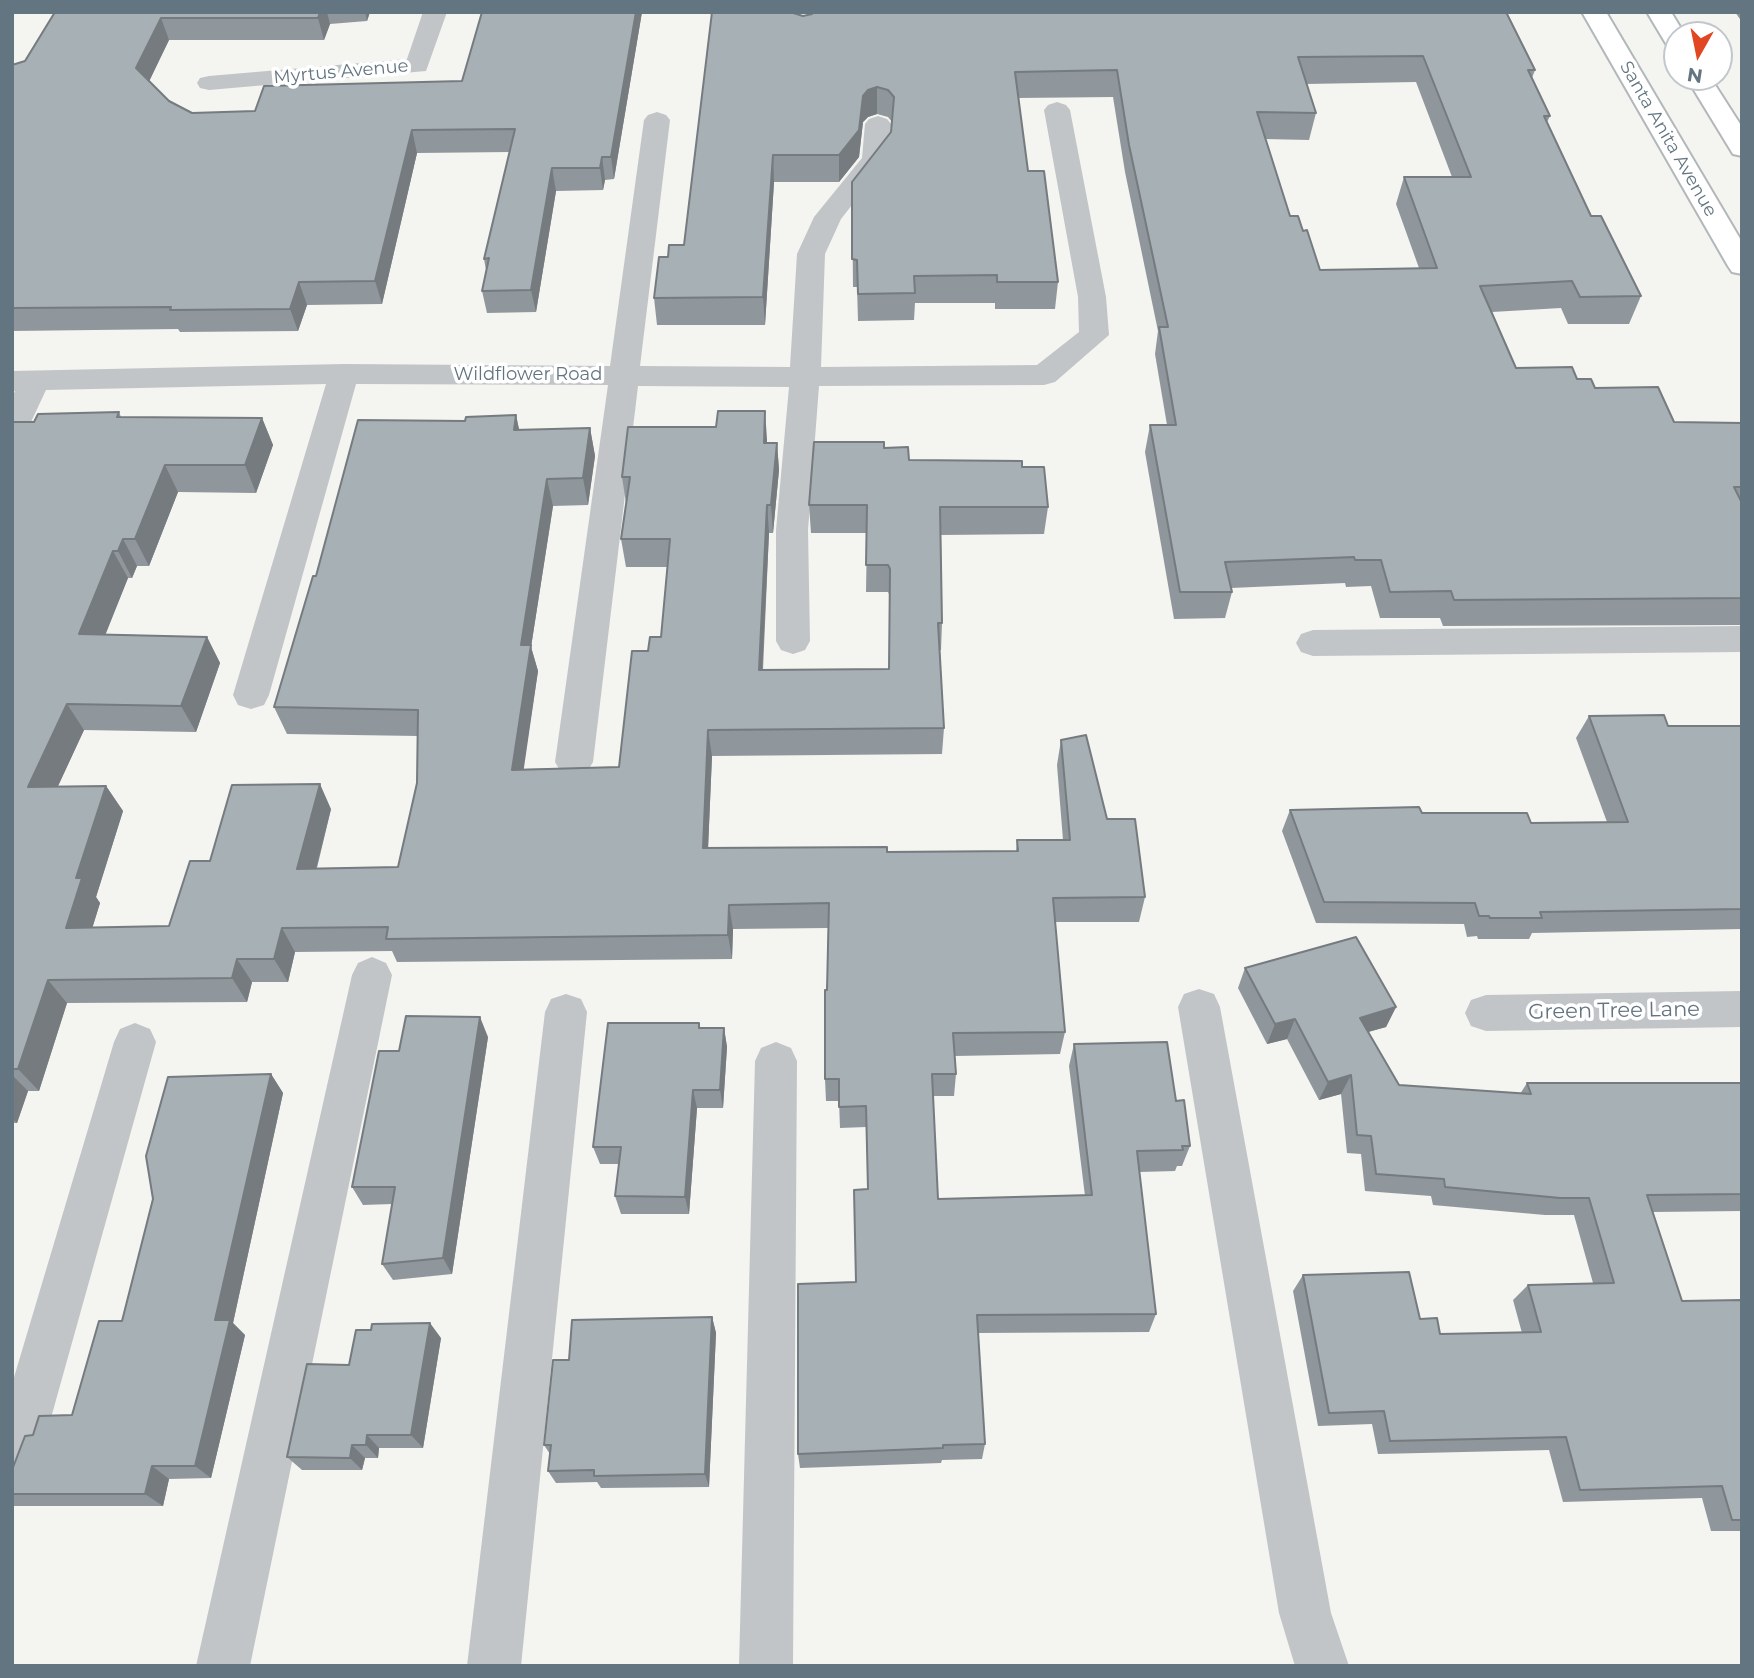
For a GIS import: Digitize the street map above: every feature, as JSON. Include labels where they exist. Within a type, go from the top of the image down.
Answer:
[{"type":"main road","name":"Santa Anita Avenue","points":[[1594,12],[1742,266]]},
{"type":"main road","points":[[1707,91],[1739,139]]},
{"type":"street","name":"Myrtus Avenue","points":[[209,83],[417,66],[435,12]]},
{"type":"street","name":"Wildflower Road","points":[[23,381],[344,374],[804,377],[1044,375],[1094,335],[1092,297],[1057,110]]},
{"type":"street","points":[[574,762],[657,120]]},
{"type":"street","points":[[793,641],[792,530],[811,254],[828,217],[875,159],[877,124]]},
{"type":"street","points":[[251,695],[344,374]]},
{"type":"street","points":[[12,432],[23,381]]},
{"type":"street","points":[[1313,643],[1742,639]]},
{"type":"street","points":[[223,1666],[372,975]]},
{"type":"street","points":[[1199,1007],[1305,1613],[1322,1666]]},
{"type":"street","name":"Green Tree Lane","points":[[1486,1013],[1742,1009]]},
{"type":"street","points":[[494,1666],[566,1012]]},
{"type":"street","points":[[12,1468],[135,1042]]},
{"type":"street","points":[[766,1666],[776,1061]]},
{"type":"building","points":[[55,12],[320,12],[318,18],[161,18],[136,68],[169,101],[192,113],[255,111],[264,86],[462,81],[482,12],[636,12],[611,157],[602,157],[600,168],[552,168],[531,290],[482,291],[489,258],[484,259],[515,129],[412,130],[375,281],[299,282],[290,309],[12,308],[12,65],[25,61]]},
{"type":"building","points":[[712,12],[790,12],[803,16],[813,12],[1506,12],[1535,70],[1528,70],[1550,116],[1544,116],[1591,216],[1601,216],[1641,296],[1580,297],[1572,281],[1480,286],[1516,368],[1572,367],[1577,379],[1591,379],[1595,388],[1658,387],[1674,422],[1742,423],[1742,487],[1734,487],[1742,503],[1742,598],[1454,600],[1451,591],[1390,592],[1381,560],[1355,560],[1354,557],[1225,562],[1232,592],[1180,592],[1150,425],[1176,425],[1159,327],[1168,327],[1129,145],[1117,70],[1015,72],[1028,171],[1044,171],[1058,282],[997,282],[997,275],[914,276],[915,293],[858,294],[857,260],[852,259],[852,182],[891,132],[894,97],[888,90],[877,87],[868,90],[863,96],[859,130],[839,155],[773,155],[763,297],[654,298],[659,257],[668,257],[669,245],[684,245]],"holes":[[[1423,56],[1471,177],[1404,177],[1437,268],[1320,270],[1307,230],[1303,231],[1298,216],[1290,216],[1257,112],[1316,113],[1298,57]]]},
{"type":"building","points":[[718,411],[765,411],[764,443],[777,443],[771,505],[767,505],[759,670],[889,669],[890,569],[888,565],[866,565],[867,505],[809,505],[814,442],[884,442],[884,448],[908,447],[909,460],[1022,461],[1022,467],[1044,467],[1048,507],[940,507],[942,623],[938,623],[944,728],[708,730],[703,848],[887,847],[887,852],[1018,851],[1017,840],[1070,840],[1061,740],[1086,735],[1107,819],[1135,819],[1145,897],[1053,898],[1065,1032],[953,1033],[956,1074],[932,1074],[938,1199],[1092,1195],[1074,1044],[1167,1042],[1176,1101],[1184,1100],[1190,1146],[1182,1146],[1183,1150],[1137,1151],[1156,1314],[977,1315],[985,1444],[798,1454],[798,1284],[856,1282],[854,1190],[868,1189],[866,1106],[839,1107],[839,1079],[825,1079],[829,903],[729,905],[728,935],[386,939],[388,927],[282,928],[274,959],[237,959],[232,978],[48,980],[18,1069],[12,1069],[12,422],[34,422],[38,414],[119,412],[117,417],[262,418],[245,465],[165,465],[135,539],[123,539],[118,551],[113,551],[79,634],[207,637],[181,706],[67,704],[28,787],[106,786],[76,878],[82,878],[66,928],[169,926],[190,861],[210,861],[232,785],[320,784],[297,869],[398,867],[417,783],[418,710],[274,707],[313,576],[316,576],[358,420],[465,421],[466,417],[516,415],[514,430],[590,428],[583,478],[547,479],[521,645],[531,645],[512,770],[619,767],[632,651],[648,651],[650,637],[661,637],[670,539],[621,539],[630,477],[622,477],[628,427],[716,427]]},
{"type":"building","points":[[1664,715],[1668,726],[1742,726],[1742,909],[1540,912],[1542,918],[1490,918],[1479,916],[1475,903],[1324,902],[1290,810],[1419,807],[1422,813],[1527,813],[1531,823],[1628,822],[1589,716]]},
{"type":"building","points":[[1356,937],[1396,1007],[1360,1018],[1399,1085],[1531,1094],[1527,1083],[1742,1083],[1742,1194],[1647,1195],[1682,1301],[1742,1300],[1742,1520],[1732,1520],[1722,1486],[1580,1490],[1566,1437],[1390,1441],[1384,1411],[1329,1413],[1303,1275],[1409,1272],[1420,1319],[1437,1318],[1440,1334],[1541,1332],[1528,1285],[1614,1283],[1589,1198],[1560,1198],[1445,1187],[1444,1179],[1376,1174],[1371,1136],[1357,1135],[1351,1075],[1328,1082],[1295,1019],[1275,1024],[1245,968]]},
{"type":"building","points":[[406,1016],[480,1017],[443,1258],[382,1264],[395,1187],[352,1187],[379,1051],[399,1051]]},
{"type":"building","points":[[608,1023],[699,1023],[699,1028],[724,1028],[720,1090],[693,1090],[685,1197],[615,1196],[621,1147],[593,1147]]},
{"type":"building","points":[[271,1074],[215,1320],[230,1320],[195,1466],[152,1466],[145,1494],[12,1494],[12,1470],[25,1436],[33,1435],[39,1416],[72,1415],[99,1321],[122,1321],[153,1199],[146,1156],[168,1077]]},
{"type":"building","points":[[712,1317],[705,1474],[594,1476],[594,1470],[548,1471],[551,1445],[544,1445],[553,1360],[569,1360],[572,1320]]},
{"type":"building","points":[[430,1323],[411,1435],[367,1435],[366,1445],[352,1445],[350,1458],[287,1457],[307,1364],[349,1365],[356,1330],[371,1330],[372,1324]]}]
